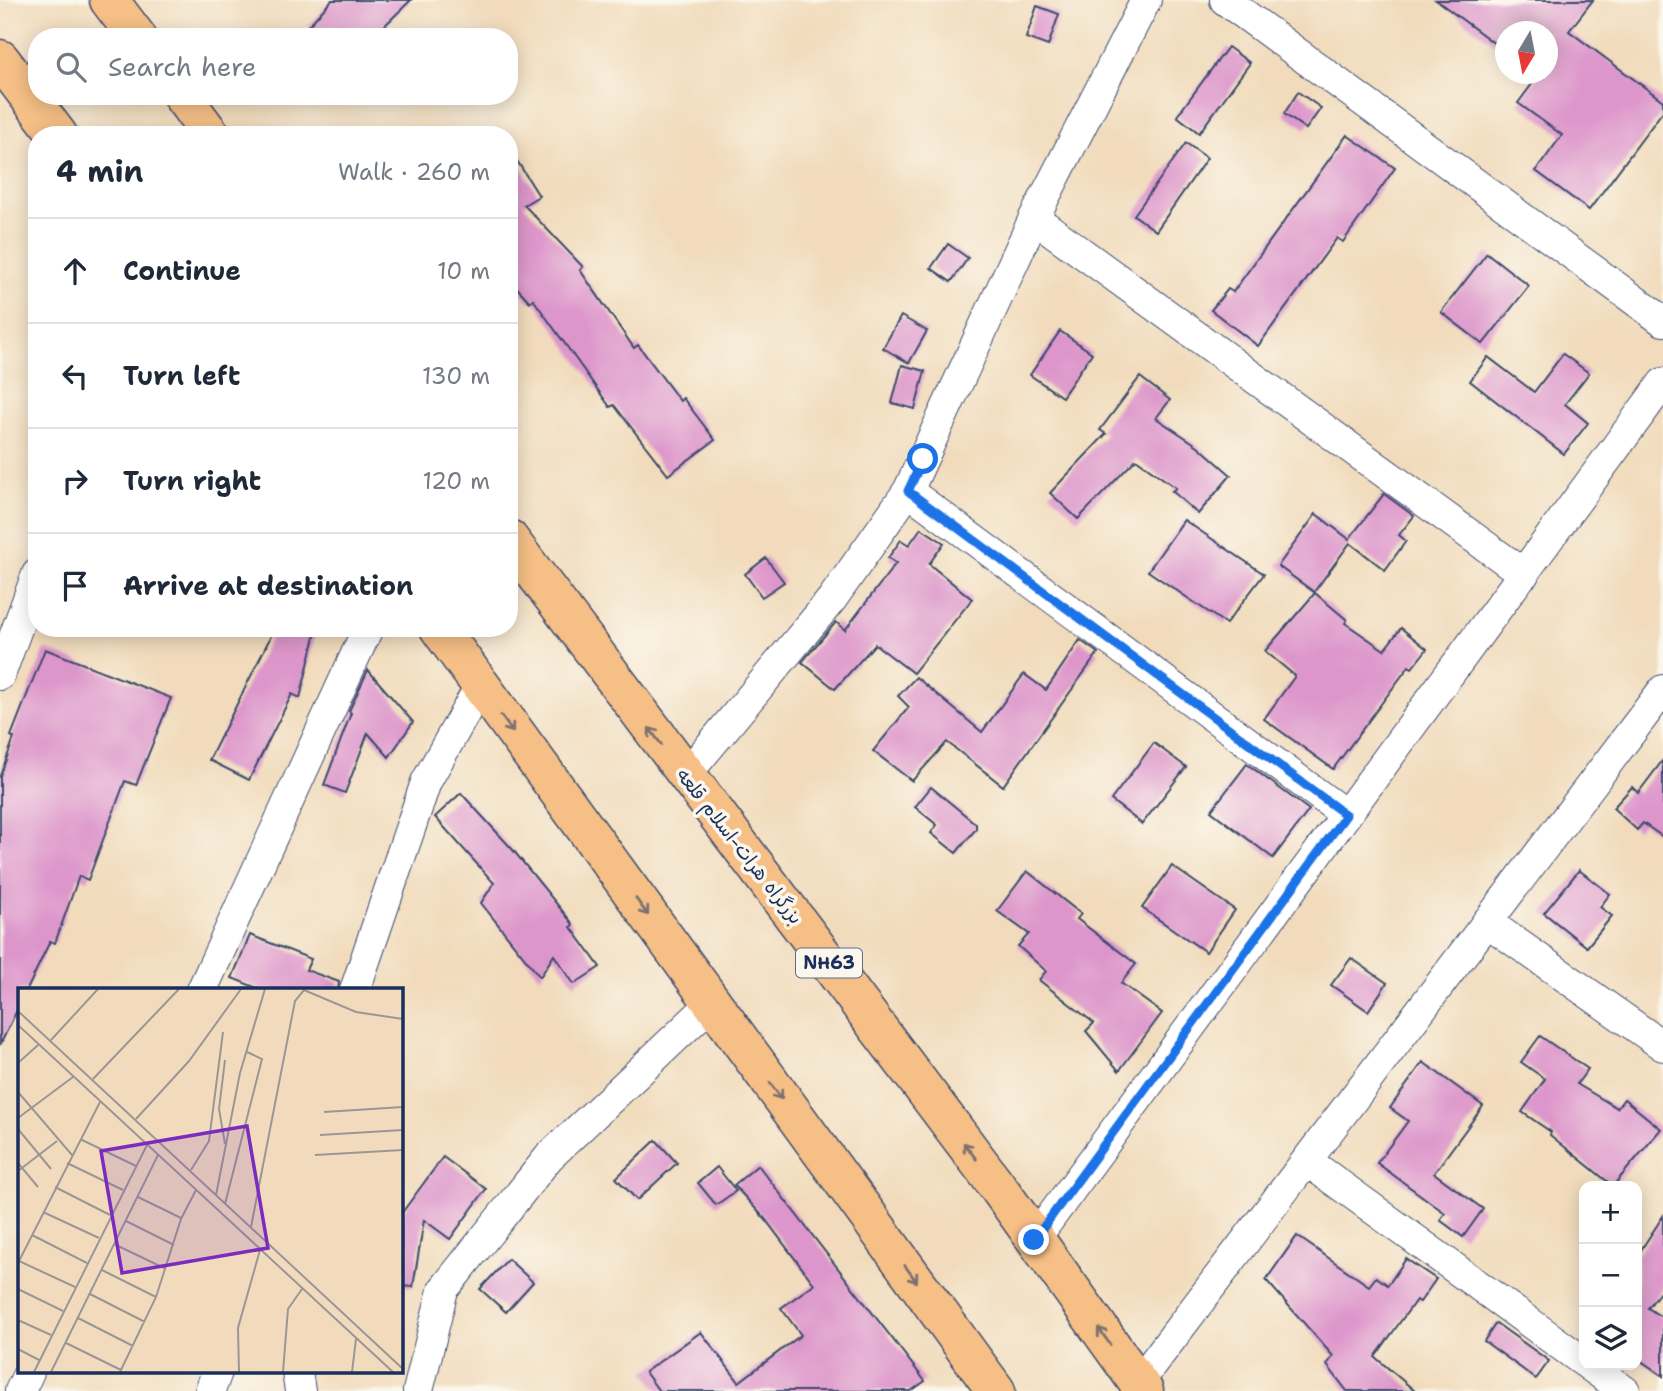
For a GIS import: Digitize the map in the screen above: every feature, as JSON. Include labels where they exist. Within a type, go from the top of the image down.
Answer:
[{"type":"highway","points":[[109,0],[130,28]]},
{"type":"highway","points":[[0,59],[28,96]]},
{"type":"highway","points":[[35,105],[51,126]]},
{"type":"highway","points":[[189,105],[204,126]]},
{"type":"highway","name":"بزرگراه هرات-اسلام قلعه","points":[[518,551],[685,776],[810,937],[1141,1387]]},
{"type":"highway","points":[[445,637],[996,1391]]},
{"type":"street","points":[[685,776],[832,599],[908,491],[1034,218],[1146,0]]},
{"type":"street","points":[[1225,0],[1663,321]]},
{"type":"street","points":[[1034,218],[1524,574]]},
{"type":"street","points":[[1034,1240],[1663,383]]},
{"type":"street","points":[[908,491],[1346,815]]},
{"type":"street","points":[[0,675],[28,599]]},
{"type":"street","points":[[203,988],[364,637]]},
{"type":"street","points":[[356,988],[426,782],[480,686]]},
{"type":"street","points":[[1141,1387],[1307,1161],[1663,690]]},
{"type":"street","points":[[1487,922],[1663,1046]]},
{"type":"street","points":[[418,1391],[443,1290],[549,1157],[712,1003]]},
{"type":"street","points":[[1307,1161],[1579,1358]]},
{"type":"street","points":[[1596,1370],[1625,1391]]},
{"type":"street","points":[[20,1391],[28,1374]]},
{"type":"street","points":[[210,1391],[216,1374]]},
{"type":"building","points":[[332,0],[411,0],[382,28],[308,26]]},
{"type":"building","points":[[1436,0],[1593,0],[1569,31],[1663,101],[1663,111],[1589,210],[1536,171],[1562,135],[1518,103],[1532,84],[1558,84],[1558,21],[1495,21],[1495,44]]},
{"type":"building","points":[[1037,6],[1059,14],[1048,46],[1026,38]]},
{"type":"building","points":[[1228,47],[1250,63],[1199,133],[1177,116]]},
{"type":"building","points":[[1298,92],[1321,108],[1306,129],[1284,114]]},
{"type":"building","points":[[1347,135],[1395,168],[1343,242],[1337,238],[1258,346],[1211,310],[1228,289],[1233,292]]},
{"type":"building","points":[[1186,143],[1207,158],[1156,231],[1134,215]]},
{"type":"building","points":[[518,162],[539,196],[524,205],[583,267],[580,270],[634,348],[638,345],[680,401],[683,398],[715,440],[668,475],[614,405],[610,407],[533,299],[530,302],[518,289]]},
{"type":"building","points":[[948,244],[968,258],[951,282],[931,268]]},
{"type":"building","points":[[1487,253],[1529,286],[1483,344],[1441,312]]},
{"type":"building","points":[[901,316],[927,331],[909,363],[883,348]]},
{"type":"building","points":[[1060,331],[1092,353],[1062,397],[1030,375]]},
{"type":"building","points":[[1563,354],[1589,373],[1565,404],[1588,423],[1564,454],[1470,381],[1488,357],[1534,392]]},
{"type":"building","points":[[902,365],[925,371],[915,409],[892,403]]},
{"type":"building","points":[[1140,377],[1170,400],[1156,418],[1198,446],[1231,475],[1198,514],[1172,491],[1176,488],[1136,459],[1078,519],[1050,493],[1106,434],[1100,430]]},
{"type":"building","points":[[1384,494],[1414,516],[1399,535],[1406,541],[1385,570],[1350,543],[1314,592],[1278,566],[1316,514],[1349,539]]},
{"type":"building","points":[[1184,520],[1264,574],[1226,624],[1148,571]]},
{"type":"building","points":[[921,528],[944,543],[929,564],[972,599],[913,673],[875,644],[835,689],[802,662],[836,622],[845,630],[896,563],[888,558],[901,540],[909,545]]},
{"type":"building","points":[[766,558],[784,582],[762,597],[745,574]]},
{"type":"building","points":[[1315,593],[1347,620],[1345,623],[1384,650],[1401,628],[1427,649],[1412,668],[1409,666],[1333,769],[1264,719],[1295,676],[1265,651]]},
{"type":"building","points":[[270,637],[315,637],[300,698],[292,694],[249,780],[209,760]]},
{"type":"building","points":[[1080,640],[1098,653],[1003,786],[947,742],[912,781],[873,751],[909,707],[898,696],[916,677],[982,732],[1024,674],[1046,690]]},
{"type":"building","points":[[45,649],[171,698],[136,785],[125,781],[88,880],[79,876],[55,943],[50,941],[28,988],[18,988],[18,1008],[0,1045],[0,776],[14,738],[11,736]]},
{"type":"building","points":[[368,670],[413,722],[389,757],[368,733],[345,793],[324,785],[351,713],[349,711]]},
{"type":"building","points":[[1154,743],[1186,767],[1142,824],[1111,800]]},
{"type":"building","points":[[1663,760],[1663,837],[1643,823],[1637,830],[1613,808],[1632,787],[1638,793]]},
{"type":"building","points":[[1247,764],[1309,810],[1273,858],[1211,811]]},
{"type":"building","points":[[931,787],[976,824],[976,829],[956,853],[931,833],[937,825],[915,807]]},
{"type":"building","points":[[461,793],[513,850],[573,924],[571,927],[600,967],[574,984],[554,955],[540,977],[481,903],[494,883],[435,817]]},
{"type":"building","points":[[1172,866],[1235,910],[1206,952],[1142,908]]},
{"type":"building","points":[[1579,870],[1610,894],[1600,907],[1612,916],[1587,947],[1544,913]]},
{"type":"building","points":[[1027,871],[1081,914],[1077,919],[1136,964],[1121,983],[1162,1013],[1119,1071],[1086,1031],[1094,1023],[1039,980],[1046,971],[1018,946],[1029,934],[997,911]]},
{"type":"building","points":[[250,935],[311,959],[306,970],[339,982],[338,988],[257,988],[232,978]]},
{"type":"building","points":[[1351,958],[1387,983],[1368,1011],[1331,985]]},
{"type":"building","points":[[1540,1036],[1588,1069],[1577,1084],[1617,1108],[1624,1099],[1661,1129],[1617,1181],[1607,1181],[1550,1135],[1551,1132],[1522,1112],[1545,1079],[1521,1062]]},
{"type":"building","points":[[1423,1062],[1483,1106],[1434,1173],[1483,1209],[1463,1237],[1440,1220],[1445,1213],[1377,1163],[1408,1121],[1390,1108]]},
{"type":"building","points":[[656,1140],[677,1163],[637,1200],[616,1178]]},
{"type":"building","points":[[443,1157],[486,1189],[450,1239],[424,1220],[413,1287],[402,1286],[402,1213]]},
{"type":"building","points":[[758,1165],[925,1381],[911,1391],[659,1391],[645,1372],[701,1332],[739,1382],[801,1335],[781,1308],[814,1284],[765,1219],[734,1185]]},
{"type":"building","points":[[717,1167],[736,1191],[716,1205],[698,1183]]},
{"type":"building","points":[[1663,1216],[1663,1288],[1648,1308],[1663,1318],[1663,1376],[1642,1361],[1642,1248]]},
{"type":"building","points":[[1297,1236],[1369,1286],[1376,1277],[1388,1285],[1406,1259],[1436,1279],[1420,1302],[1416,1300],[1375,1357],[1415,1391],[1347,1391],[1327,1365],[1333,1356],[1266,1280]]},
{"type":"building","points":[[508,1259],[533,1282],[506,1312],[480,1289]]},
{"type":"building","points":[[1496,1323],[1549,1361],[1536,1379],[1484,1341]]},
{"type":"route","points":[[923,459],[908,491],[1346,815],[1034,1240]]}]
